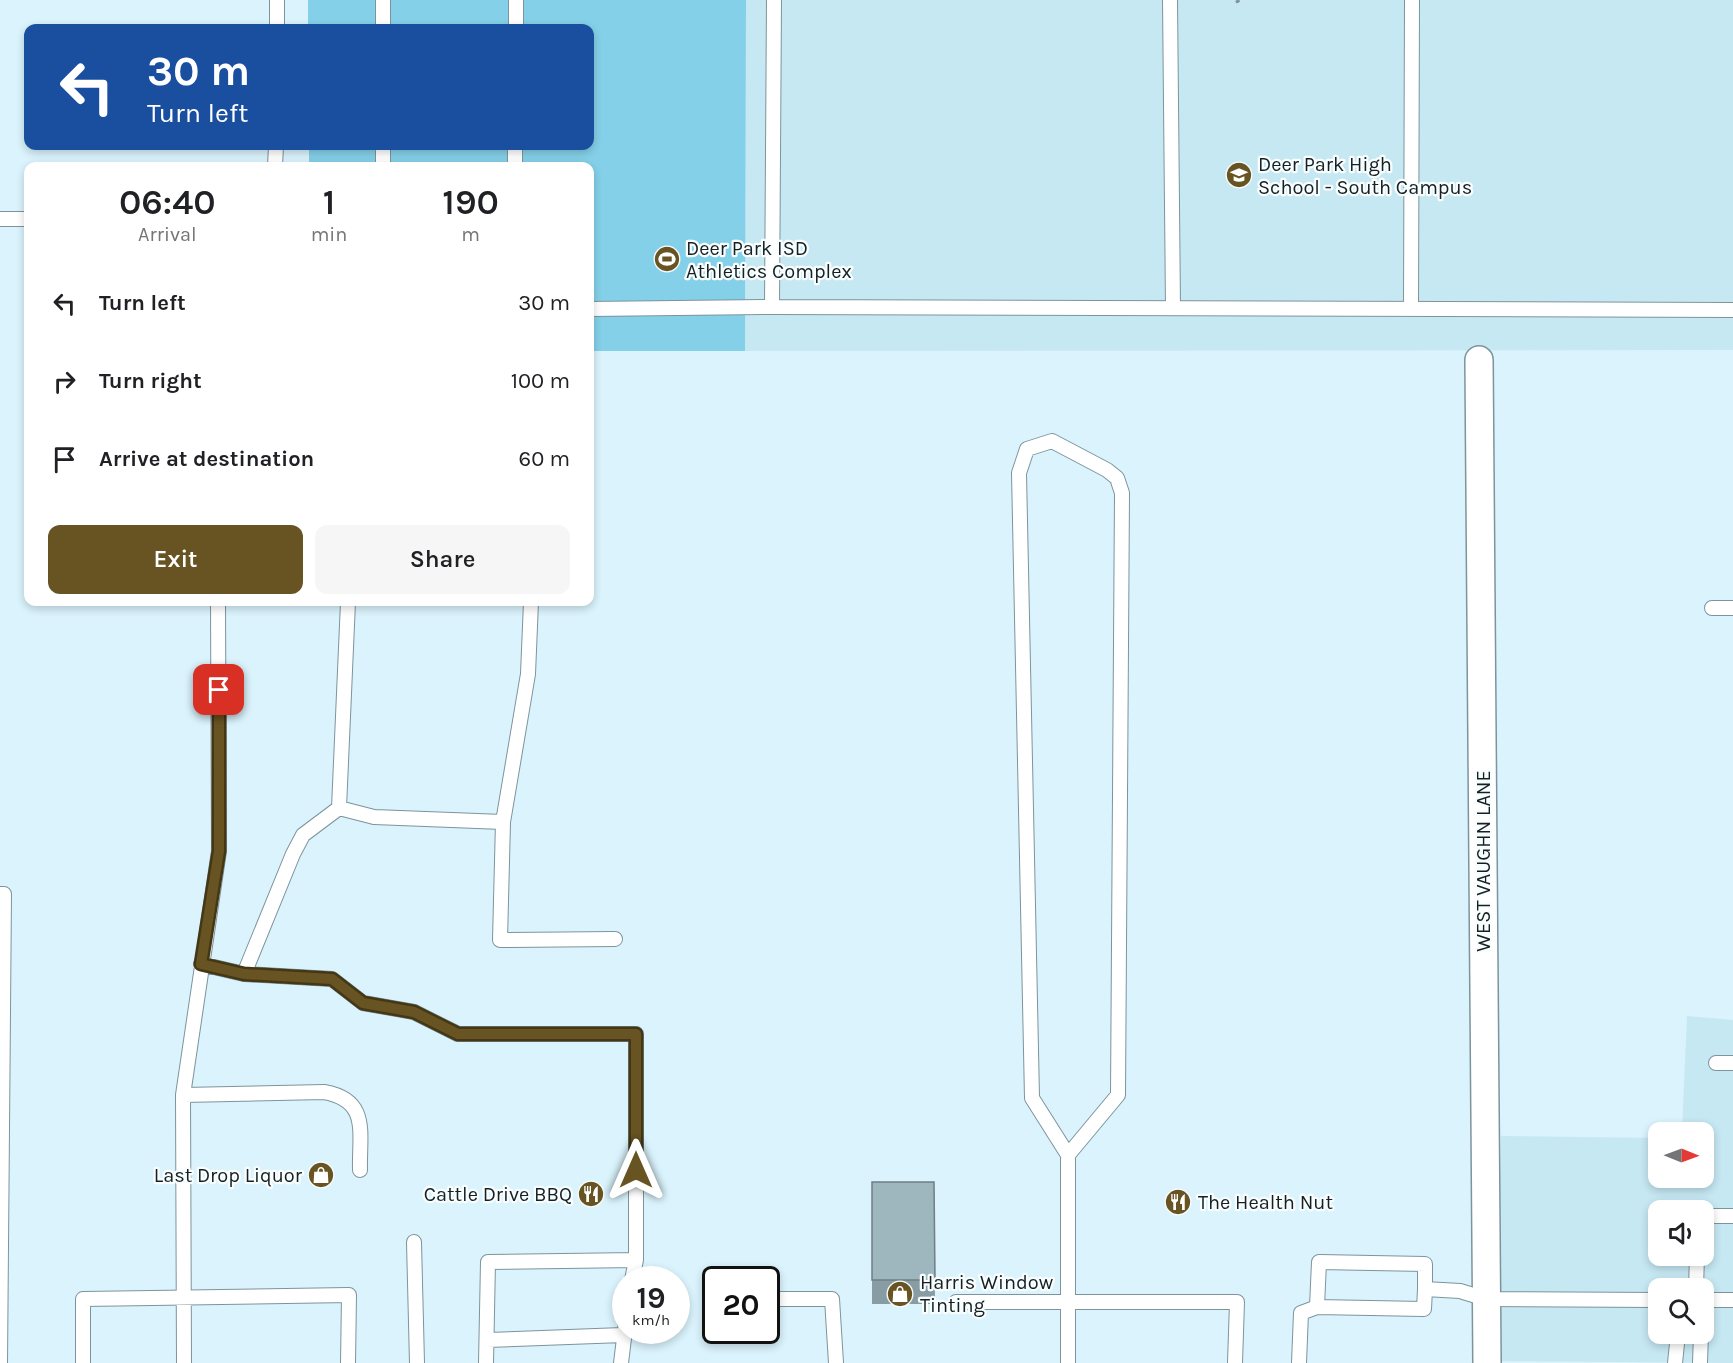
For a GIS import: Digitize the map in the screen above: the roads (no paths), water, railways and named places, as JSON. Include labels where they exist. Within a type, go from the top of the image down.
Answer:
[{"type":"street","name":"WEST VAUGHN LANE","points":[[1479,360],[1487,1363]]},
{"type":"lane","points":[[277,0],[277,24]]},
{"type":"lane","points":[[383,0],[383,24]]},
{"type":"lane","points":[[516,0],[516,24]]},
{"type":"lane","points":[[771,307],[774,0]]},
{"type":"lane","points":[[1170,0],[1173,308]]},
{"type":"lane","points":[[1412,0],[1412,309]]},
{"type":"lane","points":[[0,219],[24,219]]},
{"type":"lane","points":[[594,309],[771,307],[1733,310]]},
{"type":"lane","points":[[1068,1155],[1118,1095],[1122,493],[1117,478],[1107,470],[1052,441],[1027,449],[1019,472],[1031,1086],[1032,1098],[1068,1155],[1068,1363]]},
{"type":"lane","points":[[184,1363],[183,1095],[219,851],[218,606]]},
{"type":"lane","points":[[339,808],[348,606]]},
{"type":"lane","points":[[531,606],[528,674],[503,822],[500,940],[615,939]]},
{"type":"lane","points":[[1712,608],[1733,608]]},
{"type":"lane","points":[[244,974],[292,854],[303,835],[339,808]]},
{"type":"lane","points":[[339,808],[374,817],[503,822]]},
{"type":"lane","points":[[0,894],[3,894],[0,1363]]},
{"type":"lane","points":[[201,964],[244,974],[332,979],[363,1003],[414,1012],[458,1034],[636,1034],[635,1266]]},
{"type":"lane","points":[[1716,1063],[1733,1063]]},
{"type":"lane","points":[[183,1095],[324,1092],[342,1095],[353,1105],[359,1118],[360,1170]]},
{"type":"lane","points":[[1714,1216],[1733,1216]]},
{"type":"lane","points":[[414,1242],[417,1363]]},
{"type":"lane","points":[[486,1363],[488,1262],[636,1260]]},
{"type":"lane","points":[[1299,1363],[1301,1313],[1317,1307],[1424,1309],[1425,1264],[1319,1262],[1317,1307]]},
{"type":"lane","points":[[1425,1289],[1460,1291],[1486,1299],[1648,1300]]},
{"type":"lane","points":[[83,1363],[83,1299],[349,1294],[348,1363]]},
{"type":"lane","points":[[780,1299],[832,1299],[836,1363]]},
{"type":"lane","points":[[1714,1300],[1733,1300]]},
{"type":"lane","points":[[956,1302],[1236,1302],[1235,1363]]},
{"type":"lane","points":[[487,1340],[612,1330]]},
{"type":"lane","points":[[621,1363],[623,1344]]},
{"type":"lane","points":[[1675,1363],[1677,1344]]},
{"type":"lane","points":[[1700,1363],[1701,1344]]},
{"type":"place","name":"Deer Park High School - South Campus","points":[[1239,175]]},
{"type":"place","name":"Deer Park ISD Athletics Complex","points":[[667,259]]},
{"type":"place","name":"Last Drop Liquor","points":[[321,1175]]},
{"type":"place","name":"Cattle Drive BBQ","points":[[591,1194]]},
{"type":"place","name":"The Health Nut","points":[[1178,1202]]},
{"type":"place","name":"Harris Window Tinting","points":[[900,1294]]}]
